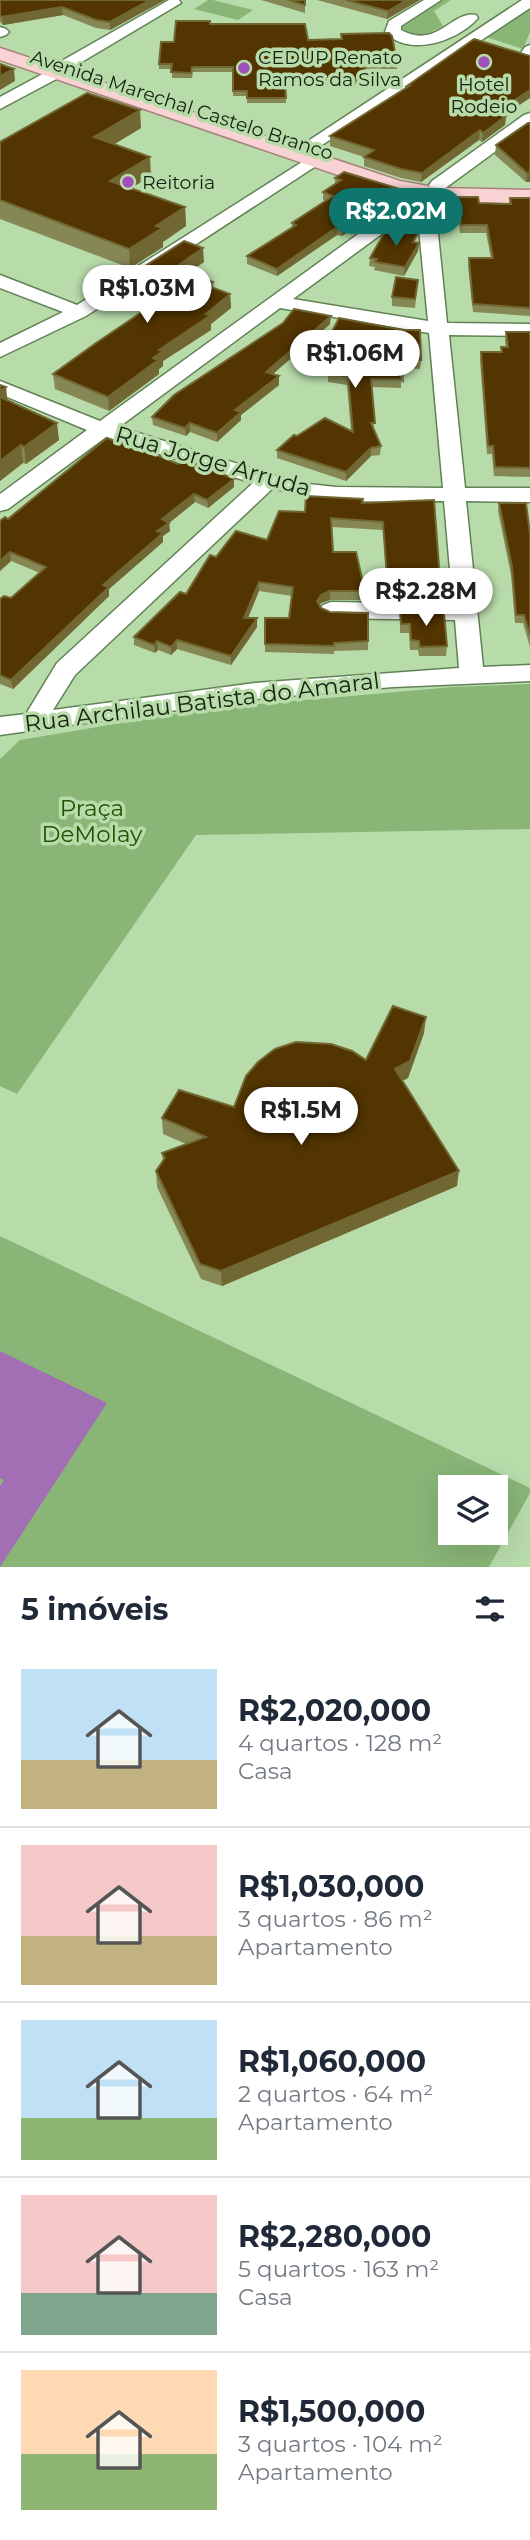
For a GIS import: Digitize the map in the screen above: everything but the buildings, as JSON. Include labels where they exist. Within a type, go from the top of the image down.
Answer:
[{"type":"main road","name":"Avenida Marechal Castelo Branco","points":[[0,44],[60,69],[310,153],[411,181],[431,190],[530,197]]},
{"type":"main road","name":"Avenida Marechal Castelo Branco","points":[[0,54],[60,69]]},
{"type":"main road","points":[[431,190],[487,186],[530,187]]},
{"type":"street","points":[[434,0],[394,24],[393,32],[403,39],[433,40],[453,31],[486,8]]},
{"type":"street","points":[[0,351],[79,312],[470,39],[530,1]]},
{"type":"street","points":[[0,104],[174,3]]},
{"type":"street","points":[[470,39],[493,47]]},
{"type":"street","points":[[0,504],[530,117]]},
{"type":"street","points":[[431,190],[438,329],[472,675]]},
{"type":"street","points":[[0,281],[79,312]]},
{"type":"street","points":[[276,302],[438,329],[530,330]]},
{"type":"street","name":"Rua Jorge Arruda","points":[[0,387],[102,429],[317,492],[530,495]]},
{"type":"street","points":[[11,727],[66,669],[269,480]]},
{"type":"street","points":[[331,610],[466,612]]},
{"type":"street","name":"Rua Archilau Batista do Amaral","points":[[11,727],[255,691],[530,673]]},
{"type":"green space","points":[[208,0],[253,10],[238,20],[194,9]]},
{"type":"green space","points":[[443,0],[451,0],[434,11],[443,26],[420,37],[397,31]]},
{"type":"green space","points":[[530,8],[530,32],[523,49],[483,36]]},
{"type":"green space","name":"Praça DeMolay","points":[[530,684],[530,829],[196,835],[17,1094],[0,1086],[0,759],[20,740],[204,709],[453,687]]},
{"type":"green space","points":[[0,1236],[503,1475],[438,1475],[438,1545],[501,1545],[489,1567],[0,1567]]},
{"type":"green space","points":[[508,1478],[530,1488],[530,1493],[508,1533]]},
{"type":"shaded area","points":[[0,1351],[107,1403],[0,1567],[0,1486],[4,1480],[0,1478]]},
{"type":"place","name":"Hotel Rodeio","points":[[484,62]]},
{"type":"place","name":"CEDUP Renato Ramos da Silva","points":[[244,68]]},
{"type":"place","name":"Reitoria","points":[[128,182]]}]
